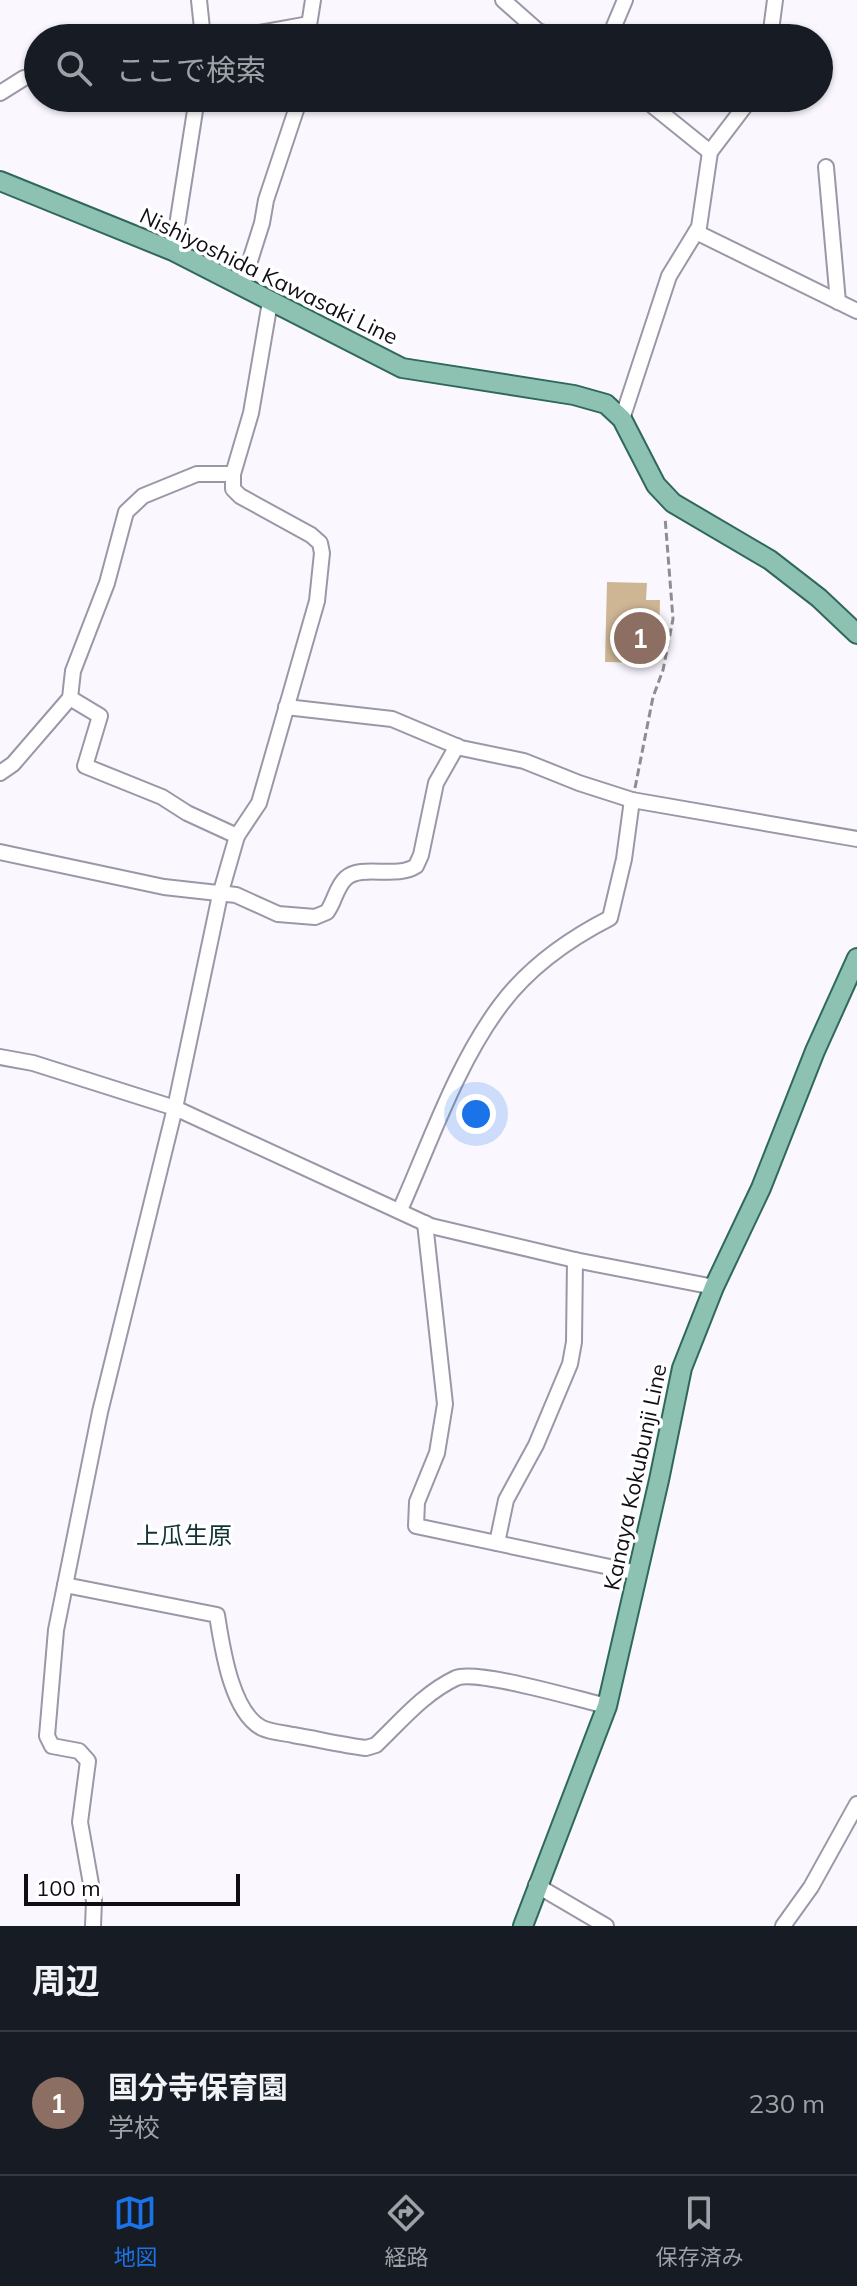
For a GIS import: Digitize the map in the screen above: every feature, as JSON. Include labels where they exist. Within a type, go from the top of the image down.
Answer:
[{"type":"main road","name":"Nishiyoshida Kawasaki Line","points":[[0,181],[173,251],[402,368],[588,398],[606,404],[622,419]]},
{"type":"main road","points":[[622,419],[663,494],[682,510],[770,560],[812,592],[857,634]]},
{"type":"main road","name":"Kanaya Kokubunji Line","points":[[523,1926],[536,1885],[607,1706],[682,1368],[857,958]]},
{"type":"street","points":[[199,0],[202,24]]},
{"type":"street","points":[[309,24],[313,0]]},
{"type":"street","points":[[503,0],[530,24]]},
{"type":"street","points":[[615,24],[625,0]]},
{"type":"street","points":[[772,24],[775,0]]},
{"type":"street","points":[[0,93],[24,78]]},
{"type":"street","points":[[173,251],[195,112]]},
{"type":"street","points":[[242,286],[295,112]]},
{"type":"street","points":[[660,112],[710,152]]},
{"type":"street","points":[[622,419],[669,276],[699,227],[710,152],[740,112]]},
{"type":"street","points":[[826,167],[838,302]]},
{"type":"street","points":[[696,232],[857,311]]},
{"type":"street","points":[[93,1926],[94,1901],[80,1822],[88,1761],[79,1751],[52,1746],[46,1729],[56,1630],[100,1412],[175,1108],[220,895],[237,836],[259,803],[317,601],[322,553],[320,543],[233,489],[233,474],[251,413],[270,302]]},
{"type":"street","points":[[0,773],[13,764],[70,698],[73,671],[107,583],[126,512],[143,496],[197,474],[233,474]]},
{"type":"street","points":[[70,698],[100,716],[85,766],[162,797],[187,813],[237,836]]},
{"type":"street","points":[[286,707],[392,719],[457,746],[524,761],[632,800],[857,839]]},
{"type":"street","points":[[0,852],[164,887],[236,895],[269,912],[315,917],[327,912],[340,885],[353,874],[412,870],[421,855],[438,778],[457,746]]},
{"type":"street","points":[[400,1210],[464,1066],[501,1005],[563,946],[610,918],[624,859],[632,800]]},
{"type":"street","points":[[0,1057],[33,1063],[175,1108],[425,1223],[575,1260],[714,1287]]},
{"type":"street","points":[[425,1223],[445,1404],[437,1453],[417,1502],[416,1526],[638,1573]]},
{"type":"street","points":[[497,1543],[506,1500],[536,1445],[570,1364],[574,1342],[575,1260]]},
{"type":"street","points":[[65,1585],[217,1615],[224,1655],[245,1711],[262,1728],[277,1732],[366,1748],[376,1745],[412,1708],[465,1676],[607,1706]]},
{"type":"street","points":[[783,1926],[811,1887],[857,1804]]},
{"type":"street","points":[[536,1885],[606,1926]]},
{"type":"path","points":[[632,800],[673,619],[663,494]]},
{"type":"building","points":[[607,582],[647,583],[646,600],[660,600],[659,640],[652,640],[652,663],[605,662]]},
{"type":"place","name":"国分寺保育園","points":[[640,638]]},
{"type":"district","name":"上瓜生原","points":[[184,1535]]}]
